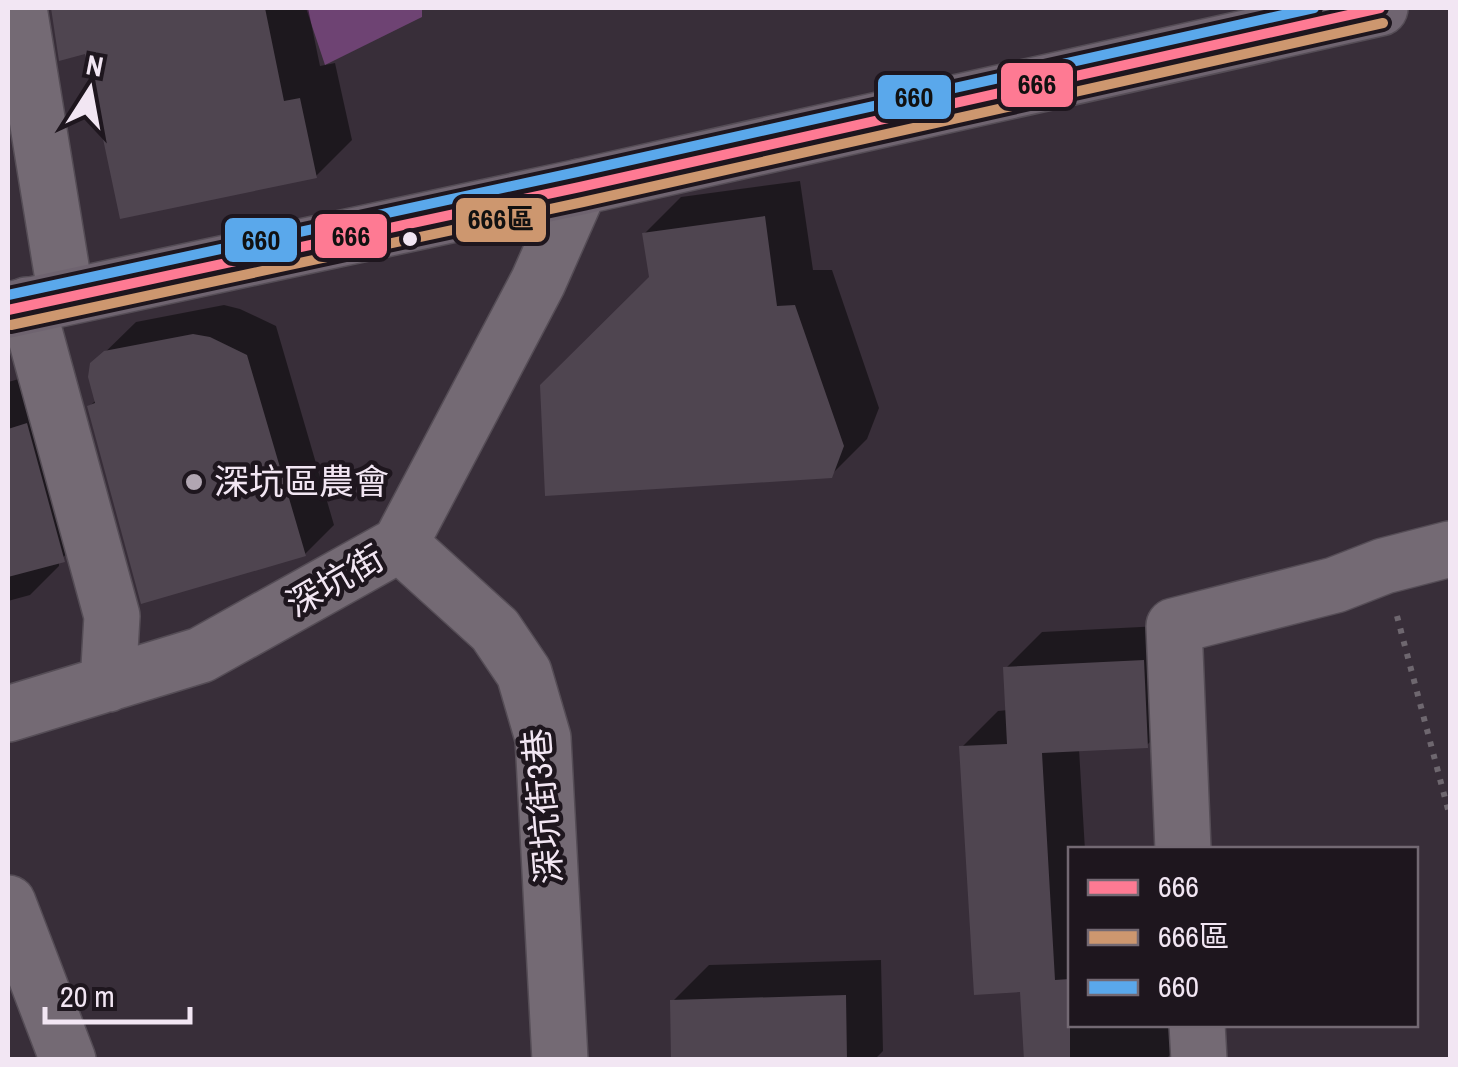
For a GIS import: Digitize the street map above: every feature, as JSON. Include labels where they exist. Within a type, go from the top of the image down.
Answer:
[{"type":"main road","points":[[33,304],[580,187],[1243,22],[1380,8]]},
{"type":"street","points":[[18,8],[33,304],[112,616],[108,684]]},
{"type":"street","name":"深坑街","points":[[8,714],[201,655],[400,544],[538,282],[580,187]]},
{"type":"street","name":"深坑街3巷","points":[[400,544],[494,630],[524,673],[542,738],[560,1060]]},
{"type":"street","points":[[1182,847],[1174,626],[1335,585],[1384,566],[1450,549]]},
{"type":"street","points":[[8,903],[68,1060]]},
{"type":"street","points":[[1197,1027],[1199,1060]]},
{"type":"path","points":[[1384,566],[1450,817]]},
{"type":"shaded area","points":[[306,8],[422,8],[422,17],[325,65]]},
{"type":"building","points":[[51,8],[265,8],[284,101],[300,98],[317,178],[120,219],[85,54],[59,61]]},
{"type":"building","points":[[765,216],[777,306],[795,305],[844,446],[832,478],[545,496],[540,385],[649,277],[642,233]]},
{"type":"building","name":"深坑區農會","points":[[193,334],[210,337],[247,355],[306,556],[141,604],[87,406],[95,403],[88,377],[90,363],[104,351]]},
{"type":"building","points":[[27,423],[65,562],[8,577],[8,429]]},
{"type":"building","points":[[1144,660],[1148,748],[1042,753],[1055,980],[1068,979],[1070,1060],[1024,1060],[1020,992],[974,995],[959,746],[1007,744],[1003,667]]},
{"type":"building","points":[[846,995],[847,1060],[671,1060],[670,1000]]},
{"type":"transit line","name":"660","points":[[8,295],[1314,8]]},
{"type":"transit line","name":"666","points":[[8,310],[1380,8]]},
{"type":"transit line","name":"666區","points":[[11,325],[1383,23]]},
{"type":"place","name":"深坑區農會","points":[[194,482]]}]
